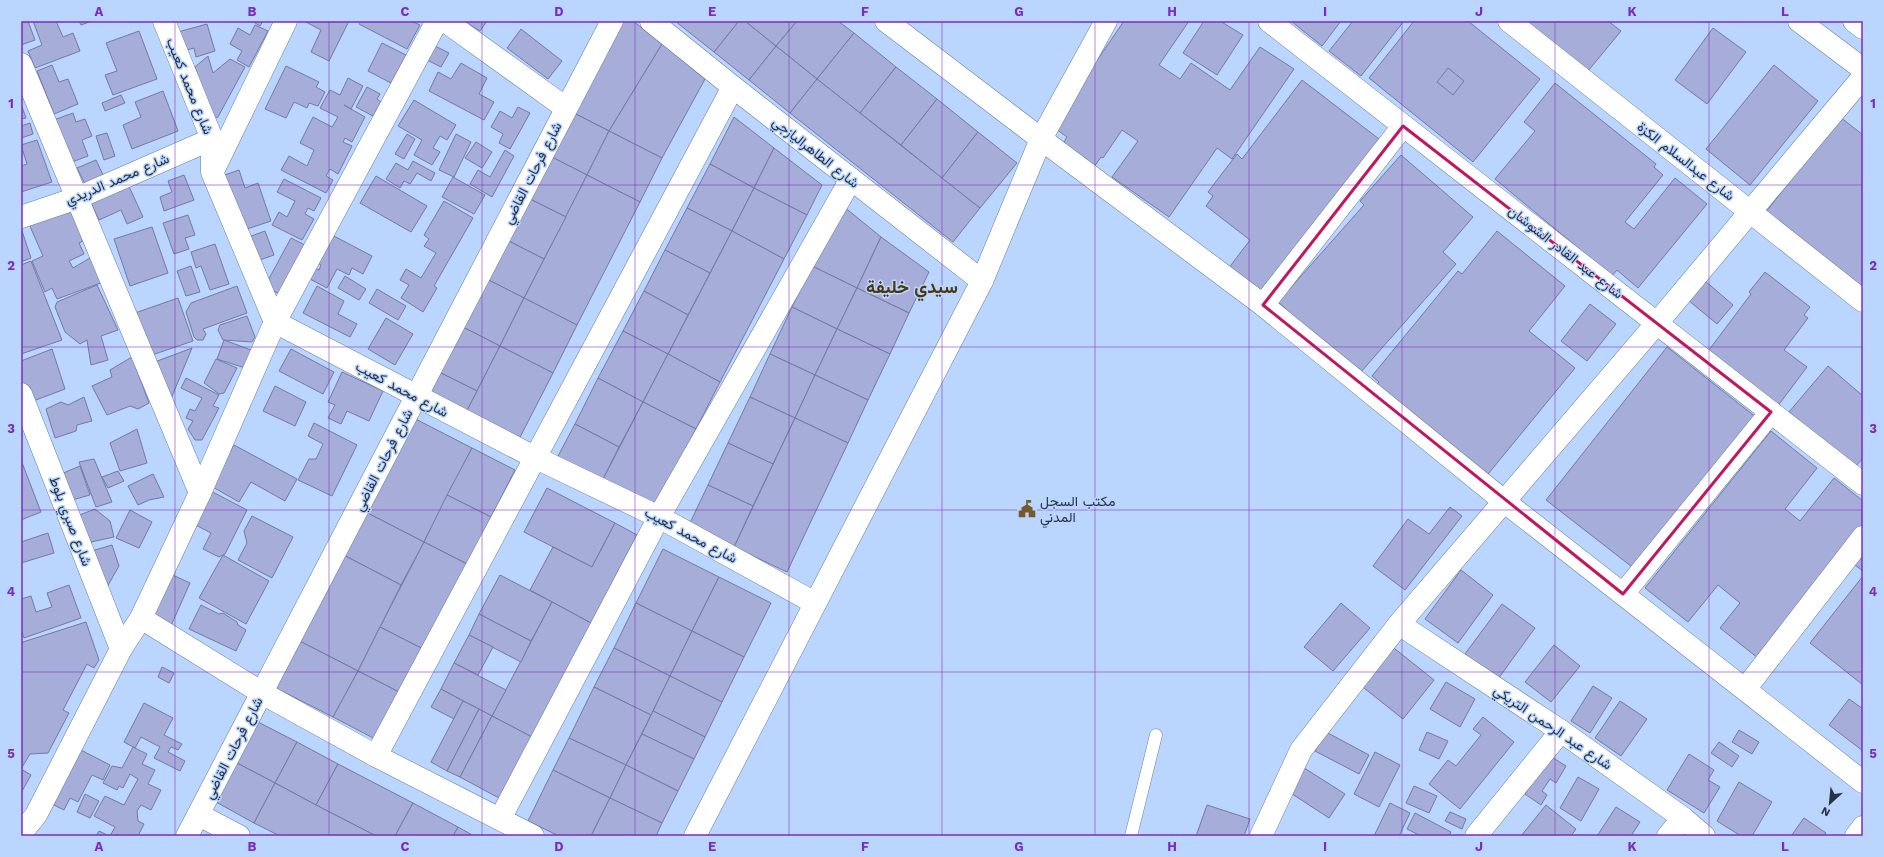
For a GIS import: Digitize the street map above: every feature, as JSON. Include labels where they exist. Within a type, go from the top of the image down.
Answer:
[{"type":"street","name":"شارع محمد كعيب","points":[[164,21],[212,139],[212,172],[275,322],[534,457],[659,517],[815,603]]},
{"type":"street","points":[[212,172],[286,21]]},
{"type":"street","points":[[21,833],[36,814],[121,649],[141,618],[200,493],[275,322],[437,21]]},
{"type":"street","points":[[445,21],[566,108]]},
{"type":"street","name":"شارع فرحات القاضي","points":[[187,836],[612,21]]},
{"type":"street","name":"شارع الطاهراليازجي","points":[[651,21],[733,87],[982,281]]},
{"type":"street","points":[[886,21],[1263,305],[1505,502],[1746,688],[1863,782]]},
{"type":"street","points":[[695,836],[982,281],[1041,139],[1106,21]]},
{"type":"street","name":"شارع عبد القادر الشوشان","points":[[1269,21],[1863,484]]},
{"type":"street","name":"شارع عبدالسلام الكزة","points":[[1509,21],[1863,301]]},
{"type":"street","points":[[1799,21],[1863,69]]},
{"type":"street","points":[[1854,21],[1863,28]]},
{"type":"street","points":[[21,64],[200,493]]},
{"type":"street","points":[[1261,836],[1301,750],[1399,624],[1505,502],[1863,78]]},
{"type":"street","points":[[376,756],[534,457],[733,87]]},
{"type":"street","points":[[1263,305],[1403,126]]},
{"type":"street","name":"شارع محمد الدريدي","points":[[21,217],[77,198],[212,139]]},
{"type":"street","points":[[500,820],[659,517],[851,179]]},
{"type":"street","name":"شارع صبري بلوط","points":[[21,394],[121,649]]},
{"type":"street","points":[[1623,594],[1771,412]]},
{"type":"street","points":[[1746,688],[1863,537]]},
{"type":"street","points":[[141,618],[262,693],[376,756],[533,836]]},
{"type":"street","name":"شارع عبد الرحمن التريكي","points":[[1399,624],[1561,731],[1683,818],[1704,836]]},
{"type":"street","points":[[1476,836],[1561,731]]},
{"type":"street","points":[[198,815],[239,836]]},
{"type":"street","points":[[1668,836],[1683,818]]},
{"type":"street","points":[[1856,836],[1863,827]]},
{"type":"lane","points":[[1131,836],[1156,735]]},
{"type":"highlighted area","points":[[1403,126],[1771,412],[1623,594],[1263,305]]},
{"type":"building","points":[[28,21],[35,40],[21,45],[21,23]]},
{"type":"building","points":[[33,21],[56,21],[63,37],[73,33],[80,51],[35,68],[28,51],[42,45]]},
{"type":"building","points":[[79,21],[92,21],[81,25]]},
{"type":"building","points":[[252,21],[263,21],[260,26]]},
{"type":"building","points":[[304,21],[349,21],[329,61],[311,52],[321,30]]},
{"type":"building","points":[[361,21],[411,21],[420,25],[407,49],[359,24]]},
{"type":"building","points":[[464,21],[487,21],[480,31]]},
{"type":"building","points":[[616,21],[633,21],[662,44],[609,131],[564,108]]},
{"type":"building","points":[[675,21],[739,21],[714,52]]},
{"type":"building","points":[[739,21],[745,21],[776,46],[749,80],[714,52]]},
{"type":"building","points":[[745,21],[797,21],[776,46]]},
{"type":"building","points":[[797,21],[838,21],[854,33],[817,79],[776,46]]},
{"type":"building","points":[[1124,21],[1189,21],[1159,65],[1180,79],[1191,63],[1230,90],[1260,47],[1294,69],[1232,159],[1217,148],[1169,217],[1112,177],[1138,141],[1122,130],[1103,158],[1101,157],[1094,167],[1062,145],[1067,137],[1052,126]]},
{"type":"building","points":[[1204,21],[1220,21],[1243,35],[1217,75],[1183,53]]},
{"type":"building","points":[[1291,21],[1341,21],[1322,46]]},
{"type":"building","points":[[1353,21],[1404,21],[1361,76],[1329,51]]},
{"type":"building","points":[[1414,21],[1468,21],[1540,79],[1473,162],[1369,78]]},
{"type":"building","points":[[1525,21],[1608,21],[1621,31],[1588,71]]},
{"type":"building","points":[[207,24],[215,51],[196,57],[194,48],[183,51],[178,32]]},
{"type":"building","points":[[255,25],[268,31],[249,67],[237,60],[242,51],[230,44],[238,28],[250,35]]},
{"type":"building","points":[[1713,28],[1746,52],[1707,104],[1675,80]]},
{"type":"building","points":[[521,29],[562,61],[548,79],[507,48]]},
{"type":"building","points":[[139,31],[157,79],[113,95],[105,75],[117,71],[106,43]]},
{"type":"building","points":[[854,33],[896,67],[860,113],[817,79]]},
{"type":"building","points":[[382,43],[406,55],[391,83],[368,71]]},
{"type":"building","points":[[662,44],[705,79],[662,158],[609,131]]},
{"type":"building","points":[[435,46],[449,53],[441,67],[427,60]]},
{"type":"building","points":[[776,46],[817,79],[790,113],[749,80]]},
{"type":"building","points":[[208,56],[213,73],[230,59],[245,67],[218,117],[211,120],[195,67]]},
{"type":"building","points":[[461,63],[487,78],[479,94],[494,102],[484,120],[429,91],[438,72],[451,79]]},
{"type":"building","points":[[52,65],[59,82],[68,79],[78,104],[54,114],[37,71]]},
{"type":"building","points":[[1774,65],[1818,101],[1750,185],[1706,149]]},
{"type":"building","points":[[286,66],[319,82],[316,87],[325,92],[318,106],[309,103],[307,108],[294,102],[286,118],[265,109]]},
{"type":"building","points":[[896,67],[937,99],[901,145],[860,113]]},
{"type":"building","points":[[1448,68],[1464,81],[1453,95],[1437,82]]},
{"type":"building","points":[[348,78],[363,86],[351,109],[365,117],[352,142],[345,138],[343,142],[352,146],[338,174],[330,169],[326,176],[333,180],[326,193],[281,170],[289,156],[307,166],[314,150],[300,143],[313,117],[332,127],[338,117],[320,108],[330,90],[340,95]]},
{"type":"building","points":[[817,79],[980,208],[953,242],[790,113]]},
{"type":"building","points":[[1302,80],[1379,139],[1261,295],[1228,269],[1250,240],[1206,206],[1213,196],[1208,192],[1237,154],[1242,159]]},
{"type":"building","points":[[1555,83],[1656,164],[1654,167],[1663,175],[1625,222],[1634,229],[1675,178],[1707,204],[1638,288],[1617,270],[1612,276],[1495,179],[1535,131],[1524,122]]},
{"type":"building","points":[[367,87],[380,94],[377,99],[381,102],[373,116],[356,107]]},
{"type":"building","points":[[163,91],[178,131],[132,149],[123,125],[141,117],[135,102]]},
{"type":"building","points":[[121,95],[125,103],[105,111],[102,103]]},
{"type":"building","points":[[937,99],[978,132],[942,178],[901,145]]},
{"type":"building","points":[[414,100],[456,125],[447,140],[440,136],[433,148],[440,152],[432,165],[414,155],[422,140],[398,126]]},
{"type":"building","points":[[21,104],[26,118],[21,119]]},
{"type":"building","points":[[518,107],[530,113],[510,149],[499,143],[503,134],[491,127],[500,111],[512,118]]},
{"type":"building","points":[[564,108],[609,131],[587,175],[542,152]]},
{"type":"building","points":[[73,113],[76,122],[85,119],[92,136],[82,140],[88,156],[64,165],[48,122]]},
{"type":"building","points":[[734,117],[774,148],[754,188],[710,164]]},
{"type":"building","points":[[1840,117],[1863,135],[1863,287],[1766,212]]},
{"type":"building","points":[[30,123],[33,134],[21,138],[21,126]]},
{"type":"building","points":[[609,131],[662,158],[640,202],[587,175]]},
{"type":"building","points":[[978,132],[1017,163],[980,208],[942,178]]},
{"type":"building","points":[[107,133],[115,156],[104,160],[96,136]]},
{"type":"building","points":[[407,134],[415,139],[404,159],[395,154]]},
{"type":"building","points":[[456,134],[471,142],[454,177],[439,170]]},
{"type":"building","points":[[37,140],[52,182],[21,192],[21,166],[27,164],[21,145]]},
{"type":"building","points":[[476,142],[492,152],[482,168],[465,158]]},
{"type":"building","points":[[774,148],[822,185],[807,215],[754,188]]},
{"type":"building","points":[[505,150],[514,156],[492,197],[470,184],[478,170],[490,177]]},
{"type":"building","points":[[542,152],[587,175],[566,217],[520,194]]},
{"type":"building","points":[[1401,155],[1473,217],[1443,252],[1456,264],[1360,373],[1281,314],[1286,309],[1278,302],[1364,205],[1360,201]]},
{"type":"building","points":[[96,160],[105,179],[87,188],[77,168]]},
{"type":"building","points":[[413,161],[435,173],[431,181],[417,173],[410,184],[404,181],[400,188],[386,179],[396,163],[408,170]]},
{"type":"building","points":[[710,164],[754,188],[732,231],[687,208]]},
{"type":"building","points":[[239,170],[245,188],[258,183],[271,221],[241,231],[222,176]]},
{"type":"building","points":[[184,175],[194,200],[164,211],[160,197],[172,192],[168,181]]},
{"type":"building","points":[[587,175],[640,202],[577,325],[524,298]]},
{"type":"building","points":[[376,176],[427,206],[411,232],[360,203]]},
{"type":"building","points":[[453,177],[485,195],[474,214],[442,197]]},
{"type":"building","points":[[284,179],[321,198],[314,211],[308,208],[305,214],[314,219],[302,240],[272,225],[279,212],[287,217],[295,201],[277,192]]},
{"type":"building","points":[[127,182],[143,217],[127,224],[121,210],[99,220],[89,199]]},
{"type":"building","points":[[754,188],[807,215],[784,259],[732,231]]},
{"type":"building","points":[[520,194],[566,217],[544,259],[499,236]]},
{"type":"building","points":[[444,201],[473,218],[434,286],[437,288],[423,312],[401,298],[409,285],[400,280],[406,269],[421,278],[436,253],[424,246],[429,239],[424,235]]},
{"type":"building","points":[[71,204],[87,239],[79,243],[84,254],[69,261],[73,268],[95,255],[106,281],[57,299],[52,288],[45,292],[32,261],[43,256],[29,224]]},
{"type":"building","points":[[843,206],[881,237],[857,288],[812,266]]},
{"type":"building","points":[[687,208],[732,231],[710,273],[665,250]]},
{"type":"building","points":[[188,215],[195,235],[185,238],[189,249],[174,254],[163,223]]},
{"type":"building","points":[[152,227],[168,273],[130,286],[114,239]]},
{"type":"building","points":[[21,228],[31,258],[21,262]]},
{"type":"building","points":[[265,231],[274,255],[251,263],[243,239]]},
{"type":"building","points":[[732,231],[784,259],[720,382],[668,354]]},
{"type":"building","points":[[1497,231],[1565,286],[1529,331],[1575,368],[1484,479],[1373,389],[1379,382],[1372,376],[1458,271],[1462,274]]},
{"type":"building","points":[[330,234],[372,256],[363,274],[352,268],[349,275],[337,269],[327,288],[308,278],[313,267],[319,270],[321,265],[316,262]]},
{"type":"building","points":[[499,236],[544,259],[524,298],[479,275]]},
{"type":"building","points":[[881,237],[929,272],[909,313],[857,288]]},
{"type":"building","points":[[291,238],[307,246],[281,295],[265,286]]},
{"type":"building","points":[[215,244],[229,284],[210,290],[201,266],[196,268],[191,252]]},
{"type":"building","points":[[665,250],[710,273],[688,315],[644,291]]},
{"type":"building","points":[[31,261],[62,340],[21,354],[21,265]]},
{"type":"building","points":[[191,266],[200,292],[186,296],[177,271]]},
{"type":"building","points":[[812,266],[857,288],[837,329],[792,307]]},
{"type":"building","points":[[1765,272],[1810,307],[1804,315],[1808,318],[1784,350],[1807,367],[1777,407],[1706,354],[1751,294],[1749,292]]},
{"type":"building","points":[[479,275],[524,298],[500,346],[455,323]]},
{"type":"building","points":[[345,276],[366,289],[359,300],[338,288]]},
{"type":"building","points":[[1704,280],[1733,305],[1717,324],[1688,300]]},
{"type":"building","points":[[97,285],[118,330],[101,336],[108,360],[91,365],[87,340],[80,344],[65,332],[55,307],[57,302]]},
{"type":"building","points":[[237,286],[247,313],[203,329],[206,334],[203,340],[197,340],[194,337],[186,312],[191,303]]},
{"type":"building","points":[[317,286],[344,301],[338,314],[357,324],[350,337],[303,313]]},
{"type":"building","points":[[857,288],[909,313],[890,354],[837,329]]},
{"type":"building","points":[[377,289],[406,306],[398,320],[369,303]]},
{"type":"building","points":[[644,291],[688,315],[668,354],[623,331]]},
{"type":"building","points":[[178,298],[193,341],[149,356],[135,313]]},
{"type":"building","points":[[524,298],[577,325],[553,373],[500,346]]},
{"type":"building","points":[[1590,304],[1616,324],[1587,361],[1561,341]]},
{"type":"building","points":[[792,307],[837,329],[815,375],[770,354]]},
{"type":"building","points":[[247,316],[255,337],[252,342],[223,340],[218,330],[220,325]]},
{"type":"building","points":[[386,318],[413,334],[395,365],[368,349]]},
{"type":"building","points":[[455,323],[500,346],[477,391],[431,368]]},
{"type":"building","points":[[837,329],[890,354],[868,400],[815,375]]},
{"type":"building","points":[[623,331],[668,354],[643,402],[598,378]]},
{"type":"building","points":[[224,340],[251,350],[245,368],[217,359]]},
{"type":"building","points":[[500,346],[553,373],[517,443],[464,416]]},
{"type":"building","points":[[1667,347],[1757,418],[1636,570],[1546,500]]},
{"type":"building","points":[[192,348],[168,406],[152,363]]},
{"type":"building","points":[[52,349],[65,389],[28,403],[21,382],[21,361]]},
{"type":"building","points":[[291,349],[334,372],[323,394],[279,371]]},
{"type":"building","points":[[668,354],[720,382],[696,429],[643,402]]},
{"type":"building","points":[[770,354],[815,375],[795,418],[750,397]]},
{"type":"building","points":[[132,357],[149,403],[138,409],[130,406],[107,415],[92,386],[112,377],[110,370]]},
{"type":"building","points":[[216,359],[237,368],[224,393],[219,394],[204,383]]},
{"type":"building","points":[[1828,366],[1863,396],[1863,458],[1855,467],[1789,412]]},
{"type":"building","points":[[431,368],[477,391],[464,416],[419,393]]},
{"type":"building","points":[[342,372],[383,391],[369,421],[347,411],[341,424],[328,418],[335,405],[328,402]]},
{"type":"building","points":[[815,375],[868,400],[848,443],[795,418]]},
{"type":"building","points":[[186,378],[219,395],[213,406],[219,408],[202,440],[195,440],[188,429],[193,421],[186,418],[190,409],[195,411],[202,398],[181,388]]},
{"type":"building","points":[[598,378],[643,402],[619,447],[575,424]]},
{"type":"building","points":[[275,386],[306,402],[295,426],[263,411]]},
{"type":"building","points":[[84,397],[92,421],[77,425],[76,431],[55,438],[46,409],[61,402],[68,405]]},
{"type":"building","points":[[750,397],[795,418],[773,464],[728,443]]},
{"type":"building","points":[[643,402],[696,429],[654,508],[602,481]]},
{"type":"building","points":[[402,412],[472,448],[424,542],[354,506]]},
{"type":"building","points":[[795,418],[848,443],[787,572],[734,547]]},
{"type":"building","points":[[314,423],[357,445],[332,496],[298,480],[309,459],[316,459],[323,444],[308,436]]},
{"type":"building","points":[[575,424],[619,447],[602,481],[557,458]]},
{"type":"building","points":[[137,429],[147,463],[120,471],[110,443]]},
{"type":"building","points":[[1771,431],[1817,468],[1785,509],[1800,521],[1834,478],[1863,501],[1863,526],[1758,658],[1720,628],[1740,603],[1718,585],[1688,622],[1645,588]]},
{"type":"building","points":[[728,443],[773,464],[753,506],[708,485]]},
{"type":"building","points":[[234,445],[297,479],[285,501],[251,482],[239,502],[211,486]]},
{"type":"building","points":[[472,448],[515,470],[491,517],[447,495]]},
{"type":"building","points":[[94,459],[112,502],[96,507],[79,462]]},
{"type":"building","points":[[21,460],[41,512],[21,520]]},
{"type":"building","points":[[80,466],[90,495],[65,502],[56,476]]},
{"type":"building","points":[[118,471],[124,481],[108,488],[102,477]]},
{"type":"building","points":[[153,474],[164,497],[149,500],[138,505],[128,486]]},
{"type":"building","points":[[708,485],[753,506],[734,547],[689,525]]},
{"type":"building","points":[[547,488],[615,523],[592,567],[524,532]]},
{"type":"building","points":[[207,489],[247,510],[225,554],[219,557],[203,549],[211,533],[190,522]]},
{"type":"building","points":[[447,495],[491,517],[467,564],[424,542]]},
{"type":"building","points":[[354,506],[424,542],[401,585],[332,549]]},
{"type":"building","points":[[1450,507],[1462,516],[1405,590],[1373,566],[1408,519],[1429,534]]},
{"type":"building","points":[[95,509],[110,521],[114,537],[82,544],[72,518]]},
{"type":"building","points":[[130,510],[152,522],[139,548],[116,538]]},
{"type":"building","points":[[252,516],[293,537],[272,578],[238,560],[247,543],[244,531]]},
{"type":"building","points":[[615,523],[637,535],[591,623],[530,590],[553,547],[592,567]]},
{"type":"building","points":[[48,533],[54,553],[21,563],[21,542]]},
{"type":"building","points":[[424,542],[467,564],[423,649],[380,627]]},
{"type":"building","points":[[112,545],[119,566],[103,594],[88,552]]},
{"type":"building","points":[[332,549],[401,585],[358,671],[288,635]]},
{"type":"building","points":[[663,549],[719,577],[692,631],[636,603]]},
{"type":"building","points":[[1863,554],[1863,571],[1855,565]]},
{"type":"building","points":[[223,555],[269,581],[246,624],[199,598]]},
{"type":"building","points":[[1461,570],[1493,595],[1458,643],[1425,619]]},
{"type":"building","points":[[166,572],[190,583],[170,628],[145,617]]},
{"type":"building","points":[[500,575],[552,602],[531,641],[479,614]]},
{"type":"building","points":[[1863,576],[1863,685],[1810,643]]},
{"type":"building","points":[[719,577],[771,603],[744,657],[692,631]]},
{"type":"building","points":[[69,585],[81,618],[24,638],[21,630],[21,599],[31,596],[36,612],[52,607],[47,593]]},
{"type":"building","points":[[552,602],[591,623],[532,737],[492,716]]},
{"type":"building","points":[[636,603],[692,631],[670,676],[614,648]]},
{"type":"building","points":[[1341,603],[1370,628],[1333,671],[1304,647]]},
{"type":"building","points":[[1502,604],[1535,628],[1495,683],[1462,658]]},
{"type":"building","points":[[201,605],[219,614],[223,613],[246,630],[236,651],[189,629]]},
{"type":"building","points":[[479,614],[531,641],[521,662],[469,635]]},
{"type":"building","points":[[86,622],[99,660],[94,668],[87,664],[63,710],[69,713],[48,753],[30,754],[21,769],[21,648],[23,642]]},
{"type":"building","points":[[380,627],[423,649],[401,693],[358,671]]},
{"type":"building","points":[[692,631],[744,657],[722,702],[670,676]]},
{"type":"building","points":[[288,635],[358,671],[333,717],[264,682]]},
{"type":"building","points":[[469,635],[493,647],[478,675],[454,663]]},
{"type":"building","points":[[1390,645],[1434,680],[1403,719],[1359,684]]},
{"type":"building","points":[[1554,645],[1580,666],[1551,702],[1525,682]]},
{"type":"building","points":[[614,648],[670,676],[651,715],[594,687]]},
{"type":"building","points":[[454,663],[506,690],[492,716],[441,689]]},
{"type":"building","points":[[162,667],[174,673],[169,683],[158,677]]},
{"type":"building","points":[[358,671],[401,693],[377,740],[333,717]]},
{"type":"building","points":[[670,676],[722,702],[705,737],[653,711]]},
{"type":"building","points":[[1446,682],[1475,699],[1460,727],[1430,709]]},
{"type":"building","points":[[1593,686],[1612,698],[1590,733],[1571,721]]},
{"type":"building","points":[[594,687],[651,715],[626,765],[569,738]]},
{"type":"building","points":[[441,689],[463,701],[454,719],[431,707]]},
{"type":"building","points":[[1849,699],[1863,709],[1863,751],[1829,725]]},
{"type":"building","points":[[463,701],[479,709],[447,771],[431,762]]},
{"type":"building","points":[[1620,701],[1647,719],[1621,756],[1595,738]]},
{"type":"building","points":[[144,703],[173,718],[164,735],[182,744],[178,750],[171,747],[168,752],[185,761],[180,771],[154,758],[160,747],[141,737],[135,748],[124,742]]},
{"type":"building","points":[[479,709],[492,716],[460,777],[447,771]]},
{"type":"building","points":[[653,711],[705,737],[694,759],[642,734]]},
{"type":"building","points":[[492,716],[532,737],[499,798],[460,777]]},
{"type":"building","points":[[1483,717],[1514,742],[1460,809],[1429,784],[1448,760],[1456,766],[1481,735],[1473,729]]},
{"type":"building","points":[[258,722],[297,742],[275,783],[237,763]]},
{"type":"building","points":[[1739,730],[1759,742],[1752,754],[1732,742]]},
{"type":"building","points":[[1326,732],[1369,755],[1359,774],[1315,751]]},
{"type":"building","points":[[1427,732],[1448,741],[1439,759],[1419,750]]},
{"type":"building","points":[[642,734],[694,759],[678,791],[626,765]]},
{"type":"building","points":[[569,738],[626,765],[610,798],[553,770]]},
{"type":"building","points":[[297,742],[338,764],[316,805],[275,783]]},
{"type":"building","points":[[1719,742],[1739,756],[1732,767],[1711,753]]},
{"type":"building","points":[[75,747],[110,765],[103,780],[92,775],[78,802],[70,798],[64,810],[54,805],[52,793]]},
{"type":"building","points":[[133,747],[147,754],[142,764],[155,770],[148,784],[161,790],[151,810],[141,805],[137,811],[138,821],[144,824],[138,836],[110,836],[115,827],[94,816],[105,796],[124,805],[138,779],[130,774],[123,788],[119,786],[117,790],[103,783],[112,766],[122,768]]},
{"type":"building","points":[[1375,752],[1400,765],[1379,807],[1354,794]]},
{"type":"building","points":[[1689,754],[1714,770],[1708,780],[1720,787],[1704,813],[1667,790]]},
{"type":"building","points":[[1550,756],[1566,766],[1556,783],[1550,779],[1542,791],[1547,795],[1541,805],[1525,794]]},
{"type":"building","points":[[237,763],[275,783],[254,823],[216,802]]},
{"type":"building","points":[[338,764],[413,803],[395,836],[376,836],[316,805]]},
{"type":"building","points":[[1298,764],[1345,794],[1329,818],[1283,788]]},
{"type":"building","points":[[626,765],[678,791],[662,823],[610,798]]},
{"type":"building","points":[[21,769],[31,775],[21,793]]},
{"type":"building","points":[[553,770],[610,798],[591,836],[559,836],[528,821]]},
{"type":"building","points":[[1578,777],[1599,789],[1581,821],[1560,808]]},
{"type":"building","points":[[1739,782],[1772,802],[1752,836],[1741,836],[1717,821]]},
{"type":"building","points":[[275,783],[376,836],[280,836],[254,823]]},
{"type":"building","points":[[1414,786],[1437,796],[1429,813],[1406,803]]},
{"type":"building","points":[[85,794],[99,801],[90,818],[77,812]]},
{"type":"building","points":[[610,798],[662,823],[656,836],[591,836]]},
{"type":"building","points":[[413,803],[458,827],[453,836],[395,836]]},
{"type":"building","points":[[1390,803],[1410,813],[1399,836],[1374,836]]},
{"type":"building","points":[[1207,805],[1250,819],[1244,836],[1196,836]]},
{"type":"building","points":[[1546,805],[1576,829],[1571,836],[1521,836]]},
{"type":"building","points":[[1616,807],[1640,822],[1631,836],[1597,836]]},
{"type":"building","points":[[1450,812],[1466,819],[1462,829],[1445,821]]},
{"type":"building","points":[[1415,813],[1451,832],[1449,836],[1421,836],[1407,829]]},
{"type":"building","points":[[1804,818],[1826,833],[1824,836],[1791,836]]},
{"type":"building","points":[[458,827],[474,836],[453,836]]},
{"type":"building","points":[[99,831],[109,836],[96,836]]},
{"type":"place","name":"مكتب السجل المدني","points":[[1027,509]]},
{"type":"district","name":"سيدي خليفة","points":[[912,287]]}]
